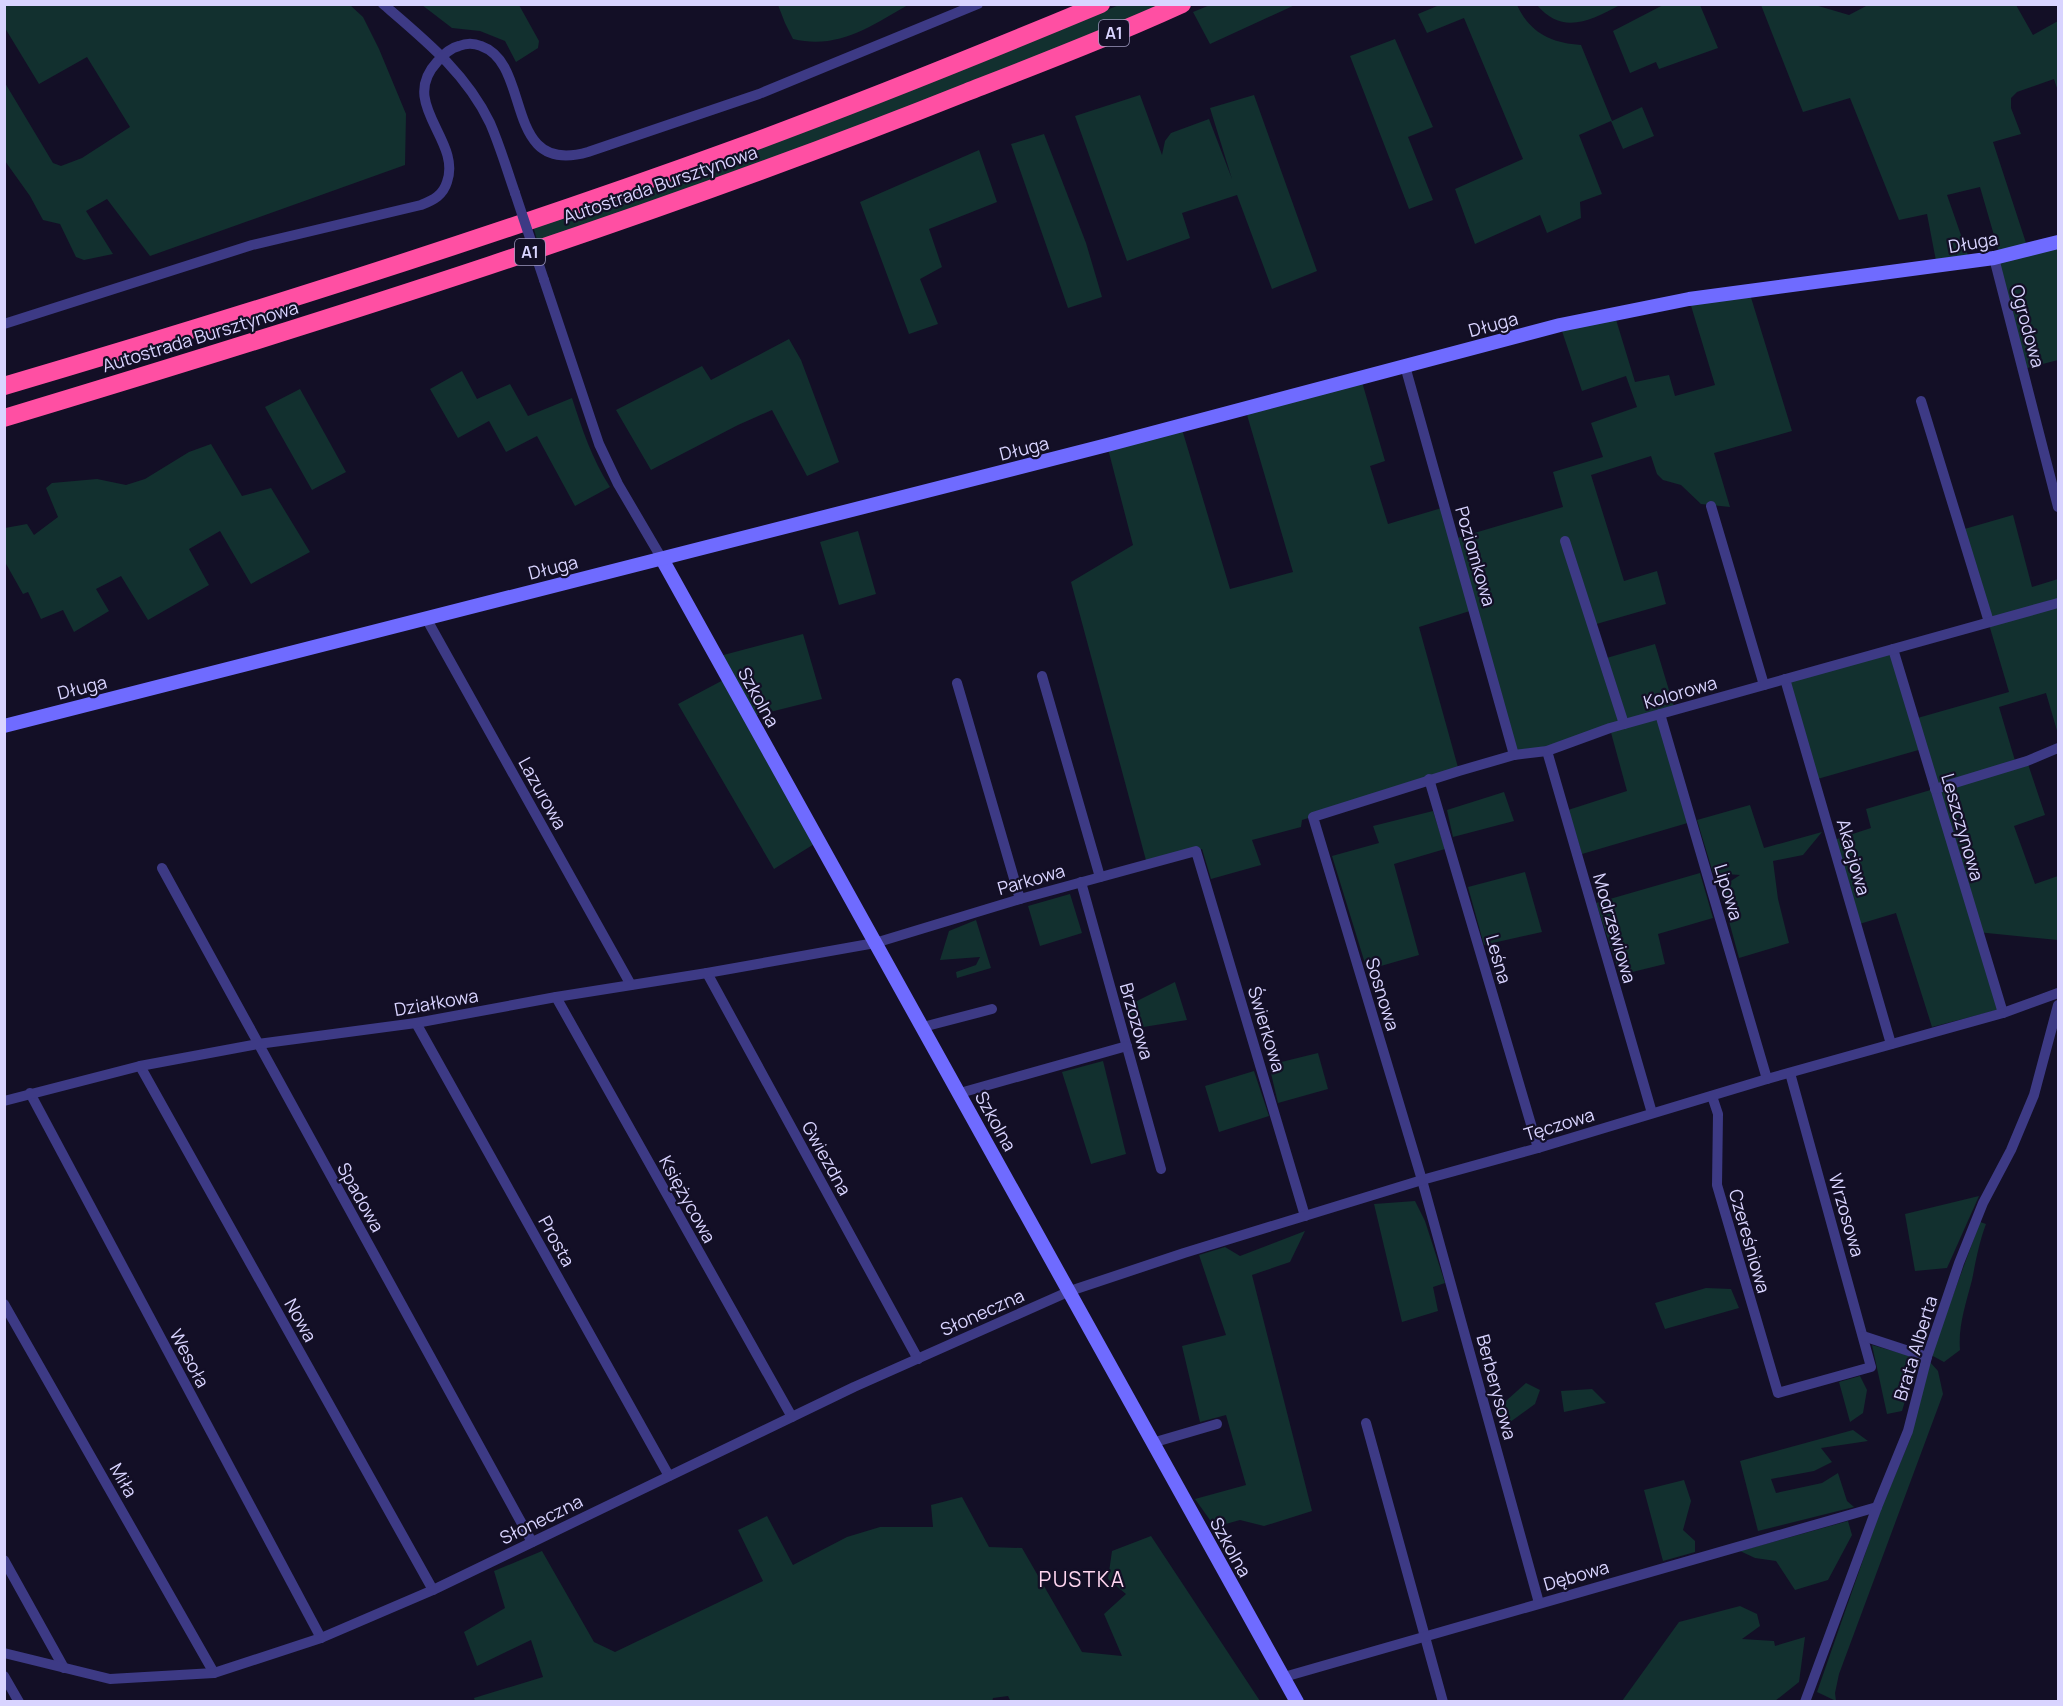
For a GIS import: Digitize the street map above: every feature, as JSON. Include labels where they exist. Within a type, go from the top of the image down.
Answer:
[{"type":"highway","name":"Autostrada Bursztynowa","points":[[4,386],[342,282],[644,181],[827,114],[1101,4]]},
{"type":"highway","name":"Autostrada Bursztynowa","points":[[4,418],[325,320],[610,225],[846,140],[1182,4]]},
{"type":"street","points":[[383,4],[442,56],[463,79],[482,109],[498,142],[599,444],[618,484],[662,559]]},
{"type":"street","points":[[4,324],[252,244],[421,205],[438,198],[447,183],[450,163],[444,143],[428,111],[425,92],[430,70],[442,56],[455,47],[477,44],[495,54],[507,71],[525,124],[532,137],[539,146],[549,152],[571,156],[759,94],[978,4]]},
{"type":"street","name":"Długa","points":[[4,726],[1107,446],[1614,313],[1689,299],[1994,258],[2058,242]]},
{"type":"street","name":"Ogrodowa","points":[[1994,258],[2058,507]]},
{"type":"street","name":"Poziomkowa","points":[[1405,366],[1514,755]]},
{"type":"street","points":[[1921,401],[1989,622]]},
{"type":"street","points":[[1711,506],[1764,685]]},
{"type":"street","points":[[1565,541],[1624,724]]},
{"type":"street","name":"Szkolna","points":[[662,559],[1297,1701]]},
{"type":"street","name":"Kolorowa","points":[[1313,817],[1429,779],[1514,755],[1547,751],[1624,724],[2058,603]]},
{"type":"street","name":"Lazurowa","points":[[426,618],[631,985]]},
{"type":"street","name":"Leszczynowa","points":[[1893,649],[2003,1013]]},
{"type":"street","points":[[1042,676],[1100,877]]},
{"type":"street","name":"Akacjowa","points":[[1785,679],[1891,1044]]},
{"type":"street","points":[[957,683],[1020,899]]},
{"type":"street","name":"Lipowa","points":[[1660,714],[1767,1078]]},
{"type":"street","points":[[1935,789],[2027,761],[2058,748]]},
{"type":"street","name":"Modrzewiowa","points":[[1547,751],[1652,1113]]},
{"type":"street","name":"Leśna","points":[[1429,779],[1538,1148]]},
{"type":"street","name":"Sosnowa","points":[[1313,817],[1422,1180]]},
{"type":"street","name":"Parkowa","points":[[875,943],[1020,899],[1196,851]]},
{"type":"street","name":"Świerkowa","points":[[1196,851],[1305,1216]]},
{"type":"street","name":"Spadowa","points":[[162,867],[532,1542]]},
{"type":"street","name":"Brzozowa","points":[[1081,882],[1161,1169]]},
{"type":"street","name":"Działkowa","points":[[4,1101],[140,1065],[258,1044],[416,1023],[875,943]]},
{"type":"street","name":"Gwiezdna","points":[[707,973],[918,1359]]},
{"type":"street","name":"Tęczowa","points":[[1070,1291],[1422,1180],[1538,1148],[1767,1078],[2003,1013],[2058,993]]},
{"type":"street","name":"Księżycowa","points":[[556,997],[792,1417]]},
{"type":"street","name":"Brata Alberta","points":[[1805,1701],[1877,1507],[1908,1431],[1927,1357],[1959,1263],[1983,1203],[2011,1150],[2034,1095],[2058,1005]]},
{"type":"street","points":[[923,1027],[992,1009]]},
{"type":"street","name":"Prosta","points":[[416,1023],[669,1476]]},
{"type":"street","points":[[960,1093],[1127,1046]]},
{"type":"street","name":"Nowa","points":[[140,1065],[433,1590]]},
{"type":"street","name":"Wrzosowa","points":[[1790,1073],[1872,1367]]},
{"type":"street","name":"Wesoła","points":[[30,1093],[321,1638]]},
{"type":"street","name":"Czereśniowa","points":[[1712,1095],[1718,1114],[1717,1185],[1778,1394],[1872,1367]]},
{"type":"street","name":"Berberysowa","points":[[1422,1180],[1539,1603]]},
{"type":"street","name":"Słoneczna","points":[[4,1653],[110,1679],[214,1673],[321,1638],[433,1590],[792,1417],[1070,1291]]},
{"type":"street","name":"Miła","points":[[4,1304],[214,1673]]},
{"type":"street","points":[[1863,1336],[1927,1357]]},
{"type":"street","points":[[1366,1423],[1443,1701]]},
{"type":"street","points":[[1152,1443],[1217,1424]]},
{"type":"street","name":"Dębowa","points":[[1284,1677],[1877,1507]]},
{"type":"street","points":[[4,1560],[64,1668]]},
{"type":"street","points":[[4,1676],[19,1701]]},
{"type":"green space","points":[[5,4],[350,5],[363,17],[406,114],[405,165],[150,256],[107,199],[86,211],[113,254],[84,260],[76,257],[60,224],[43,220],[30,196],[5,161],[5,83],[53,163],[61,166],[82,158],[130,127],[87,57],[39,84],[5,28]]},
{"type":"green space","points":[[778,4],[908,5],[854,34],[839,39],[809,42],[793,39]]},
{"type":"green space","points":[[1442,4],[1517,5],[1528,23],[1543,35],[1560,42],[1581,45],[1612,121],[1642,107],[1654,136],[1623,149],[1611,121],[1579,135],[1602,194],[1580,202],[1581,218],[1547,233],[1540,215],[1475,244],[1455,189],[1523,159],[1464,18],[1427,33],[1418,14]]},
{"type":"green space","points":[[1665,4],[1700,5],[1718,48],[1659,69],[1656,62],[1630,73],[1613,31]]},
{"type":"green space","points":[[422,5],[519,5],[539,41],[538,48],[516,62],[505,41],[480,31],[452,28]]},
{"type":"green space","points":[[1119,5],[1163,5],[901,111],[538,243],[533,226],[1046,35]]},
{"type":"green space","points":[[1210,5],[1295,5],[1210,44],[1193,12]]},
{"type":"green space","points":[[1537,5],[1620,5],[1588,20],[1567,23],[1547,15]]},
{"type":"green space","points":[[1761,5],[1815,5],[1849,15],[1868,5],[2016,5],[2033,35],[2058,21],[2058,91],[2054,79],[2017,92],[2011,98],[2011,108],[2021,134],[1993,142],[2028,249],[2058,242],[2058,360],[2023,369],[1994,258],[2000,256],[1980,187],[1947,195],[1970,261],[1937,266],[1927,214],[1899,220],[1850,98],[1803,112]]},
{"type":"green space","points":[[1395,39],[1433,127],[1408,137],[1433,200],[1409,209],[1350,56]]},
{"type":"green space","points":[[1140,95],[1162,155],[1165,141],[1171,133],[1209,119],[1232,179],[1210,108],[1254,95],[1317,271],[1272,289],[1237,195],[1182,213],[1190,238],[1127,261],[1075,116]]},
{"type":"green space","points":[[1044,134],[1086,243],[1102,297],[1068,308],[1011,144]]},
{"type":"green space","points":[[979,150],[997,202],[929,229],[942,267],[920,279],[938,324],[909,334],[860,202]]},
{"type":"green space","points":[[1749,291],[1792,431],[1714,453],[1730,507],[1701,504],[1681,485],[1663,480],[1657,474],[1651,456],[1591,475],[1624,581],[1657,571],[1666,604],[1593,625],[1603,659],[1655,644],[1675,710],[1660,714],[1691,822],[1582,854],[1568,810],[1627,791],[1610,729],[1514,755],[1473,610],[1419,627],[1459,771],[1302,820],[1301,827],[1252,840],[1261,865],[1211,879],[1202,849],[1147,864],[1071,582],[1133,545],[1107,445],[1181,426],[1230,589],[1293,572],[1245,408],[1360,375],[1385,461],[1370,466],[1388,524],[1445,507],[1454,539],[1563,507],[1553,472],[1603,457],[1591,423],[1637,407],[1626,376],[1582,391],[1560,325],[1614,313],[1635,382],[1669,375],[1675,396],[1715,385],[1689,299]]},
{"type":"green space","points":[[789,339],[801,360],[839,462],[807,476],[772,410],[651,470],[616,410],[702,366],[711,380]]},
{"type":"green space","points":[[462,371],[477,399],[510,384],[528,416],[572,398],[593,455],[610,487],[575,506],[537,436],[506,452],[489,421],[458,438],[430,389]]},
{"type":"green space","points":[[300,389],[346,472],[312,490],[265,407]]},
{"type":"green space","points":[[211,444],[242,496],[271,488],[310,552],[251,584],[220,531],[189,549],[209,585],[148,620],[121,576],[96,589],[109,611],[74,632],[63,610],[41,619],[28,592],[23,594],[5,562],[5,528],[27,524],[34,535],[58,517],[46,488],[52,483],[97,479],[126,485],[145,479],[189,452]]},
{"type":"green space","points":[[2013,515],[2032,587],[2058,579],[2058,734],[2046,693],[1999,707],[2016,764],[2027,761],[2045,815],[2014,826],[2035,884],[2058,876],[2058,940],[1977,932],[2001,1009],[1932,1027],[1896,913],[1856,925],[1831,841],[1871,828],[1866,809],[1934,789],[1922,749],[1814,780],[1785,679],[1893,649],[1914,719],[2009,692],[1961,530]]},
{"type":"green space","points":[[858,531],[876,594],[839,605],[820,542]]},
{"type":"green space","points":[[803,634],[822,699],[750,717],[819,841],[774,869],[678,704],[727,678],[716,657]]},
{"type":"green space","points":[[1504,792],[1514,821],[1453,837],[1447,810]]},
{"type":"green space","points":[[1750,805],[1764,848],[1822,832],[1803,855],[1773,861],[1778,899],[1789,943],[1739,958],[1720,888],[1740,875],[1713,873],[1697,820]]},
{"type":"green space","points":[[1433,811],[1445,849],[1394,864],[1419,955],[1367,970],[1332,856],[1379,843],[1373,826]]},
{"type":"green space","points":[[1525,872],[1542,932],[1484,945],[1468,887]]},
{"type":"green space","points":[[1700,873],[1713,918],[1658,934],[1665,964],[1620,975],[1596,903]]},
{"type":"green space","points":[[1070,894],[1082,933],[1040,946],[1028,906]]},
{"type":"green space","points":[[976,920],[991,968],[957,978],[956,972],[976,965],[980,957],[940,960],[949,931]]},
{"type":"green space","points":[[1175,982],[1187,1020],[1131,1029],[1125,1007]]},
{"type":"green space","points":[[1318,1053],[1328,1089],[1278,1103],[1269,1065]]},
{"type":"green space","points":[[1103,1061],[1126,1154],[1091,1164],[1062,1072]]},
{"type":"green space","points":[[1254,1071],[1269,1116],[1219,1132],[1205,1086]]},
{"type":"green space","points":[[1979,1196],[1947,1268],[1915,1271],[1905,1214]]},
{"type":"green space","points":[[1415,1201],[1425,1221],[1445,1283],[1433,1287],[1438,1311],[1402,1322],[1374,1204]]},
{"type":"green space","points":[[1980,1222],[1986,1224],[1963,1315],[1960,1350],[1944,1362],[1931,1355]]},
{"type":"green space","points":[[1305,1231],[1290,1262],[1252,1275],[1312,1511],[1264,1526],[1240,1520],[1215,1527],[1195,1499],[1246,1485],[1226,1415],[1200,1422],[1182,1346],[1226,1335],[1199,1255],[1225,1247],[1240,1256]]},
{"type":"green space","points":[[1706,1288],[1731,1289],[1739,1308],[1665,1329],[1655,1303]]},
{"type":"green space","points":[[1872,1345],[1918,1358],[1902,1411],[1887,1414]]},
{"type":"green space","points":[[1929,1361],[1938,1371],[1943,1394],[1839,1674],[1835,1693],[1836,1701],[1817,1692],[1879,1514],[1911,1437]]},
{"type":"green space","points":[[1860,1376],[1867,1390],[1863,1413],[1850,1422],[1839,1382]]},
{"type":"green space","points":[[1526,1383],[1540,1390],[1535,1404],[1506,1425],[1498,1408]]},
{"type":"green space","points":[[1592,1389],[1606,1403],[1564,1412],[1561,1391]]},
{"type":"green space","points":[[1853,1430],[1868,1441],[1821,1448],[1832,1462],[1814,1471],[1771,1479],[1776,1493],[1822,1483],[1838,1473],[1847,1501],[1854,1507],[1758,1531],[1740,1461]]},
{"type":"green space","points":[[1684,1480],[1691,1501],[1683,1530],[1695,1541],[1695,1552],[1663,1561],[1644,1490]]},
{"type":"green space","points":[[962,1497],[989,1547],[1022,1548],[1082,1652],[1122,1656],[1104,1614],[1126,1594],[1108,1579],[1112,1551],[1151,1536],[1260,1701],[1011,1702],[1008,1696],[993,1698],[992,1702],[475,1701],[474,1698],[543,1677],[531,1640],[477,1666],[464,1632],[505,1608],[494,1571],[542,1551],[594,1642],[615,1652],[763,1581],[738,1530],[767,1516],[793,1565],[847,1537],[880,1527],[933,1527],[931,1505]]},
{"type":"green space","points":[[1848,1521],[1852,1535],[1828,1580],[1795,1590],[1776,1561],[1755,1558],[1740,1551]]},
{"type":"green space","points":[[1740,1606],[1757,1614],[1760,1626],[1742,1639],[1774,1641],[1775,1646],[1805,1637],[1799,1682],[1775,1701],[1622,1701],[1679,1622]]},
{"type":"district","name":"PUSTKA","points":[[1082,1579]]}]
